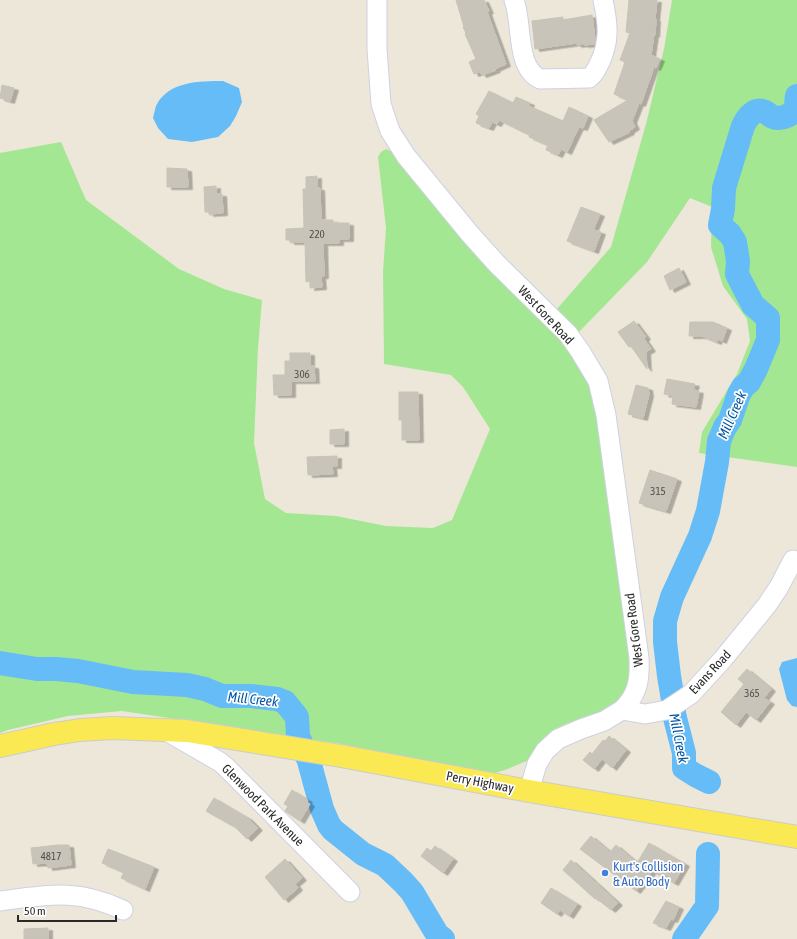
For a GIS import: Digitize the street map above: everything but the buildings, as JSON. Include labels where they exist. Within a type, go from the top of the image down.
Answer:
[{"type":"main road","name":"Glenwood Park Avenue","points":[[0,746],[40,736],[80,730],[113,728],[163,729]]},
{"type":"main road","name":"Perry Highway","points":[[163,729],[187,731],[341,756],[529,792],[797,837]]},
{"type":"street","name":"West Gore Road","points":[[377,0],[377,49],[381,104],[390,132],[406,156],[470,234],[568,334],[598,381],[606,415],[639,658],[638,680],[634,696],[622,710]]},
{"type":"street","points":[[514,0],[517,8],[522,48],[526,65],[535,77],[540,79],[590,78],[593,75],[604,52],[607,40],[606,11],[603,0]]},
{"type":"street","name":"Evans Road","points":[[622,710],[645,714],[666,710],[691,694],[723,659],[767,605],[779,587],[793,560]]},
{"type":"street","points":[[529,792],[537,764],[542,755],[551,745],[568,734],[604,720],[622,710]]},
{"type":"street","name":"Glenwood Park Avenue","points":[[163,729],[226,766],[350,892]]},
{"type":"street","points":[[0,901],[57,895],[75,895],[99,900],[123,910]]},
{"type":"green space","points":[[672,0],[797,0],[797,467],[699,453],[702,432],[737,374],[750,341],[747,319],[723,286],[711,247],[712,207],[690,198],[647,262],[577,334],[556,310],[611,247],[646,124],[664,49]]},
{"type":"green space","points":[[61,142],[86,200],[179,269],[224,289],[262,300],[258,348],[254,443],[265,499],[286,513],[336,516],[386,526],[433,528],[452,520],[490,429],[463,387],[451,375],[384,364],[383,272],[386,228],[378,157],[381,152],[386,149],[393,152],[574,355],[585,373],[596,408],[610,517],[633,667],[631,687],[611,708],[563,725],[544,738],[529,760],[495,773],[391,755],[342,744],[122,711],[68,716],[0,733],[0,153]]},
{"type":"water","points":[[223,81],[239,88],[242,102],[230,126],[218,137],[192,142],[168,139],[158,128],[153,118],[156,106],[161,98],[168,92],[176,87],[195,82]]},
{"type":"water","points":[[797,658],[797,707],[792,706],[787,700],[779,669],[782,662]]},
{"type":"waterway","name":"Mill Creek","points":[[709,782],[684,768],[684,753],[674,714],[669,676],[665,642],[665,621],[672,597],[700,536],[708,511],[717,462],[719,441],[730,420],[739,394],[743,387],[749,382],[756,369],[768,340],[768,318],[753,305],[742,284],[737,274],[738,261],[735,242],[730,234],[720,225],[723,209],[724,188],[743,126],[751,114],[761,111],[766,112],[772,117],[776,118],[787,116],[795,109],[797,96]]},
{"type":"waterway","name":"Mill Creek","points":[[0,663],[37,669],[78,671],[133,682],[187,685],[205,689],[222,696],[251,696],[277,699],[285,702],[297,717],[298,736],[309,761],[322,809],[329,825],[333,830],[363,854],[385,865],[403,882],[412,892],[437,934],[443,939]]},
{"type":"waterway","name":"Mill Creek","points":[[684,939],[707,906],[708,854]]},
{"type":"place","name":"Kurt's Collision & Auto Body","points":[[605,873]]}]
